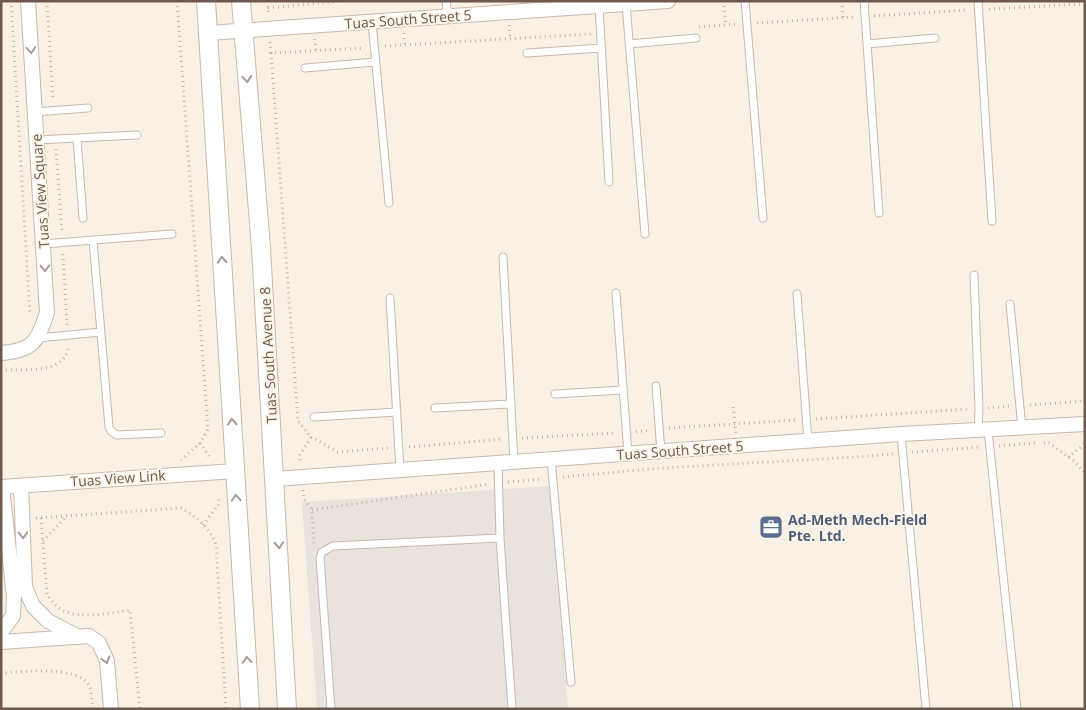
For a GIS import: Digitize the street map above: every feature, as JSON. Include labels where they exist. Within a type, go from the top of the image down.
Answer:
[{"type":"street","name":"Tuas View Square","points":[[28,1],[47,313],[38,338]]},
{"type":"street","points":[[206,1],[250,709]]},
{"type":"street","name":"Tuas South Avenue 8","points":[[241,1],[261,248],[287,709]]},
{"type":"street","name":"Tuas South Street 5","points":[[208,33],[668,1]]},
{"type":"street","points":[[1,353],[19,352],[38,338]]},
{"type":"street","name":"Tuas South Street 5","points":[[275,479],[901,434],[1085,424]]},
{"type":"street","name":"Tuas View Link","points":[[2,487],[234,471]]},
{"type":"street","points":[[21,486],[25,587],[34,606],[48,621],[79,637]]},
{"type":"street","points":[[1,632],[13,616],[14,596],[2,487]]},
{"type":"street","points":[[1,642],[89,636],[99,643],[107,661],[111,709]]},
{"type":"lane","points":[[446,1],[448,17]]},
{"type":"lane","points":[[745,1],[763,218]]},
{"type":"lane","points":[[864,1],[879,213]]},
{"type":"lane","points":[[978,1],[992,221]]},
{"type":"lane","points":[[626,4],[645,234]]},
{"type":"lane","points":[[599,6],[609,182]]},
{"type":"lane","points":[[372,22],[389,203]]},
{"type":"lane","points":[[629,44],[696,38]]},
{"type":"lane","points":[[868,44],[934,38]]},
{"type":"lane","points":[[527,54],[601,48]]},
{"type":"lane","points":[[305,68],[375,62]]},
{"type":"lane","points":[[35,112],[88,108]]},
{"type":"lane","points":[[37,140],[137,134]]},
{"type":"lane","points":[[77,138],[83,218]]},
{"type":"lane","points":[[43,244],[172,234]]},
{"type":"lane","points":[[93,240],[109,427],[117,435],[161,433]]},
{"type":"lane","points":[[503,258],[514,462]]},
{"type":"lane","points":[[974,275],[979,409],[983,430],[990,446],[1017,709]]},
{"type":"lane","points":[[616,294],[628,454]]},
{"type":"lane","points":[[797,294],[808,441]]},
{"type":"lane","points":[[390,298],[400,470]]},
{"type":"lane","points":[[1010,304],[1022,428]]},
{"type":"lane","points":[[38,338],[101,332]]},
{"type":"lane","points":[[656,386],[660,452]]},
{"type":"lane","points":[[555,394],[623,390]]},
{"type":"lane","points":[[434,408],[511,404]]},
{"type":"lane","points":[[314,417],[396,412]]},
{"type":"lane","points":[[901,434],[926,709]]},
{"type":"lane","points":[[550,459],[571,682]]},
{"type":"lane","points":[[498,463],[500,538],[512,709]]},
{"type":"lane","points":[[331,709],[320,558],[322,552],[334,546],[500,538]]},
{"type":"path","points":[[11,1],[30,320]]},
{"type":"path","points":[[47,1],[54,111]]},
{"type":"path","points":[[176,1],[206,382],[208,428],[200,443]]},
{"type":"path","points":[[268,1],[298,421],[311,436],[338,452],[979,409]]},
{"type":"path","points":[[268,8],[340,1]]},
{"type":"path","points":[[723,1],[726,25]]},
{"type":"path","points":[[842,1],[842,18]]},
{"type":"path","points":[[696,27],[1072,3],[1085,4]]},
{"type":"path","points":[[272,53],[600,34]]},
{"type":"path","points":[[1,370],[53,366],[62,362],[67,352],[68,335],[55,139]]},
{"type":"path","points":[[733,407],[737,446]]},
{"type":"path","points":[[300,478],[300,455],[311,436]]},
{"type":"path","points":[[312,510],[499,483],[552,478],[662,468],[846,458],[1048,442],[1074,461],[1085,473]]},
{"type":"path","points":[[1068,457],[1085,444]]},
{"type":"path","points":[[22,519],[181,508],[192,514],[215,541],[218,560],[226,709]]},
{"type":"path","points":[[43,541],[68,516]]},
{"type":"path","points":[[41,518],[47,595],[55,604],[65,612],[92,616],[130,610],[140,709]]},
{"type":"path","points":[[1,673],[67,672],[79,676],[89,686],[93,709]]},
{"type":"shaded area","points":[[552,486],[568,709],[317,709],[302,502]]},
{"type":"place","name":"Ad-Meth Mech-Field Pte. Ltd.","points":[[771,527]]}]
